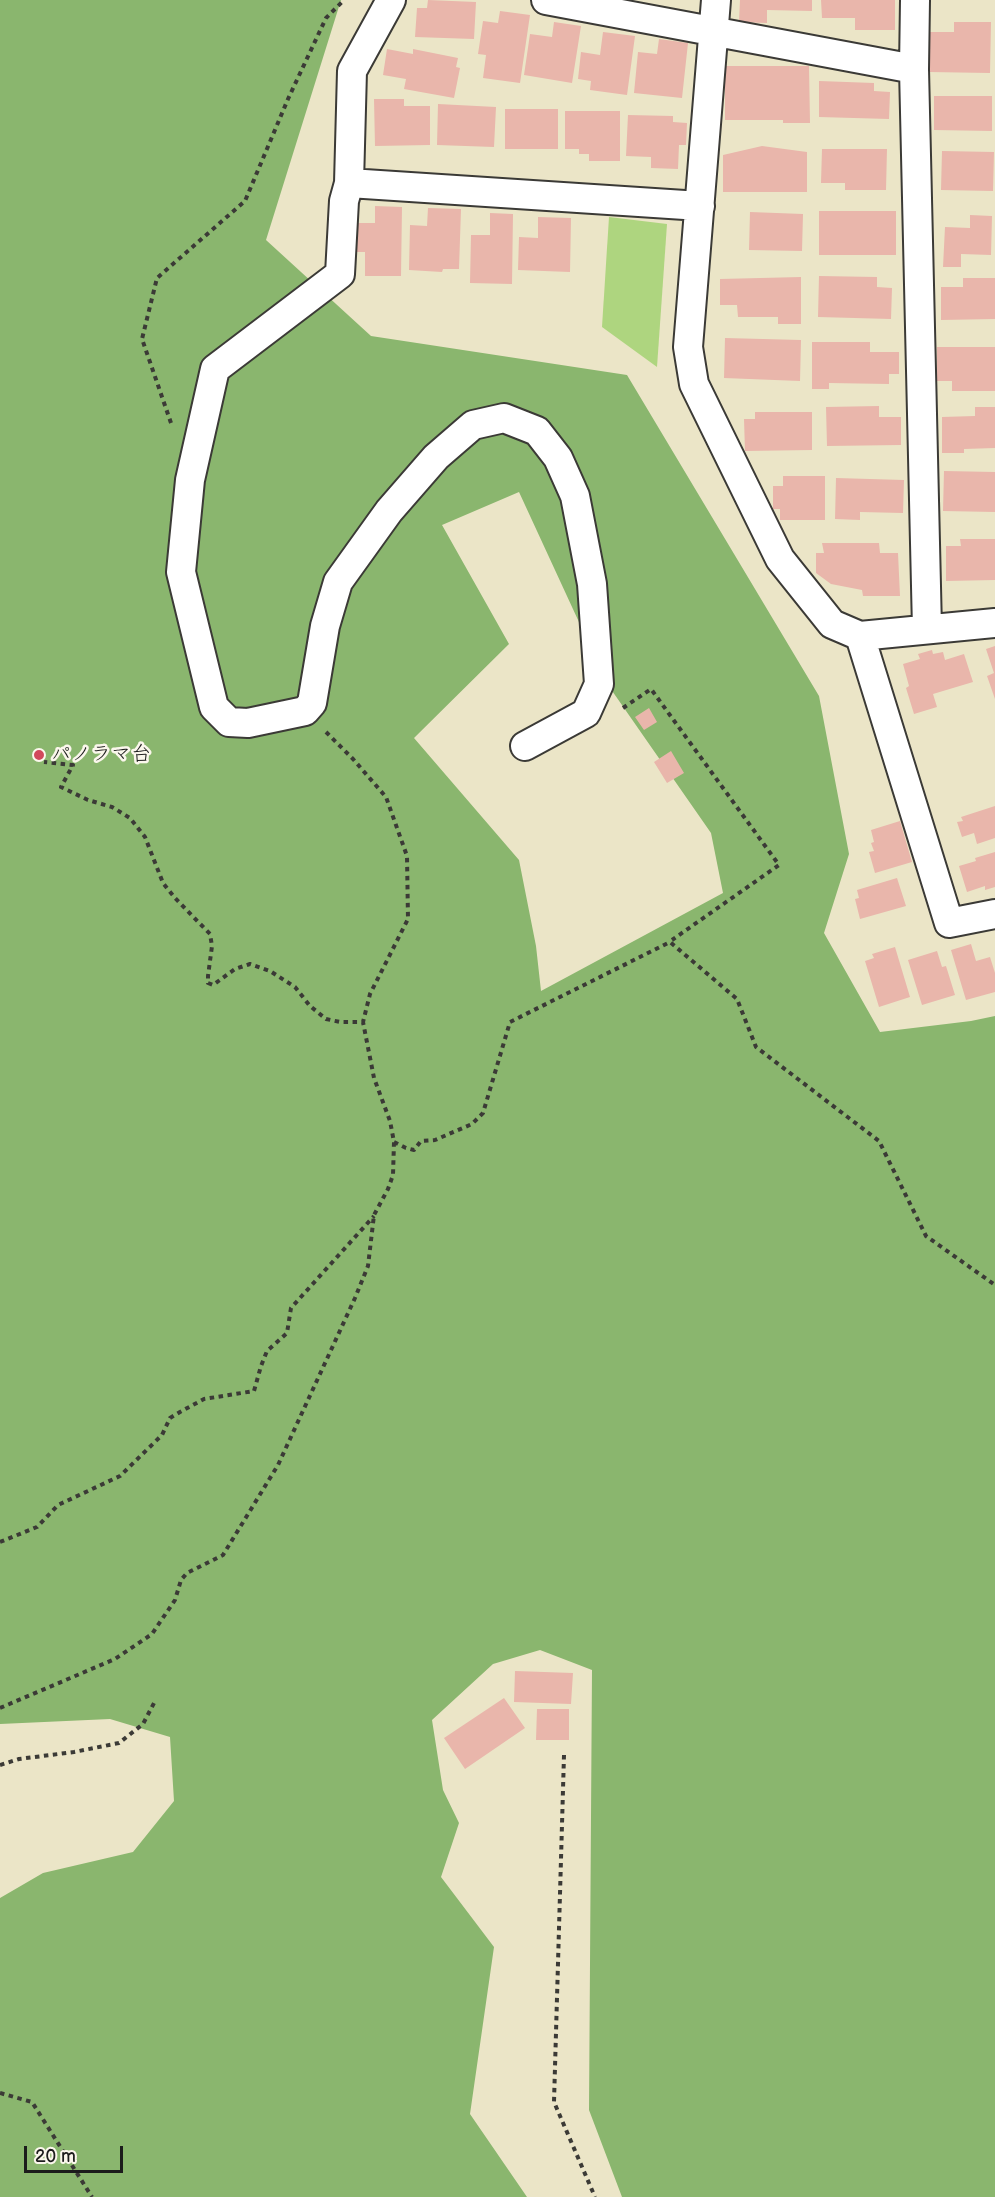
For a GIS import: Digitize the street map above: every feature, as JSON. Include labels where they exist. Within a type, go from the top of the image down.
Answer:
[{"type":"street","points":[[391,0],[352,70],[349,183],[344,201],[340,274],[215,369],[190,480],[181,572],[214,707],[230,722],[248,723],[305,711],[312,703],[325,626],[338,582],[389,511],[436,457],[473,425],[504,418],[537,431],[558,458],[574,496],[592,584],[599,684],[586,713],[525,746]]},
{"type":"street","points":[[546,0],[914,69]]},
{"type":"street","points":[[716,0],[688,347],[694,384],[780,559],[832,624],[860,636],[995,623]]},
{"type":"street","points":[[915,0],[914,69],[927,629]]},
{"type":"street","points":[[349,183],[700,207]]},
{"type":"street","points":[[860,636],[949,924],[995,914]]},
{"type":"path","points":[[171,426],[142,339],[157,278],[245,201],[288,99],[326,18],[344,0]]},
{"type":"path","points":[[586,713],[614,714],[651,689],[779,864],[672,940]]},
{"type":"path","points":[[0,1542],[37,1527],[58,1505],[120,1476],[162,1435],[170,1418],[180,1412],[204,1399],[254,1392],[267,1351],[287,1333],[291,1308],[375,1215],[388,1190],[393,1175],[394,1142],[390,1121],[374,1078],[363,1022],[370,994],[408,919],[407,856],[386,797],[353,759],[305,711]]},
{"type":"path","points":[[44,762],[73,765],[61,787],[88,800],[112,807],[130,818],[145,837],[163,883],[210,934],[212,946],[208,983],[213,985],[235,969],[250,964],[270,971],[295,987],[310,1006],[326,1019],[340,1022],[363,1022]]},
{"type":"path","points":[[394,1142],[414,1150],[422,1141],[435,1140],[472,1124],[483,1113],[510,1022],[670,942],[737,999],[756,1047],[879,1141],[926,1236],[995,1285]]},
{"type":"path","points":[[0,1708],[115,1659],[152,1635],[175,1600],[181,1580],[187,1573],[223,1555],[278,1465],[355,1298],[368,1266],[375,1215]]},
{"type":"path","points":[[0,1765],[19,1759],[119,1743],[143,1724],[154,1703]]},
{"type":"path","points":[[564,1755],[554,2103],[595,2197]]},
{"type":"path","points":[[0,2093],[33,2103],[92,2197]]},
{"type":"green space","points":[[0,0],[341,0],[266,240],[371,336],[627,375],[819,696],[849,854],[824,933],[880,1032],[995,1016],[995,2197],[622,2197],[589,2110],[592,1670],[540,1650],[493,1664],[432,1720],[443,1790],[459,1823],[441,1877],[494,1947],[470,2114],[527,2197],[0,2197],[0,1898],[43,1873],[133,1852],[174,1801],[170,1737],[110,1719],[0,1724]],"holes":[[[519,492],[608,685],[711,833],[723,893],[541,991],[536,946],[519,860],[414,738],[509,644],[442,525]]]},
{"type":"green space","points":[[609,217],[667,224],[657,367],[602,327]]},
{"type":"building","points":[[428,0],[476,2],[474,39],[415,37],[417,8],[427,8]]},
{"type":"building","points":[[740,0],[812,0],[812,11],[767,10],[767,23],[739,22]]},
{"type":"building","points":[[821,0],[895,0],[895,30],[855,30],[855,18],[822,18]]},
{"type":"building","points":[[500,11],[530,15],[520,83],[483,78],[486,55],[478,54],[483,21],[498,23]]},
{"type":"building","points":[[554,22],[581,26],[572,83],[524,75],[530,34],[552,37]]},
{"type":"building","points":[[954,22],[991,22],[990,73],[929,72],[930,32],[954,32]]},
{"type":"building","points":[[603,32],[635,36],[627,95],[590,90],[591,81],[578,79],[581,52],[600,55]]},
{"type":"building","points":[[659,39],[688,43],[682,98],[634,93],[638,52],[657,54]]},
{"type":"building","points":[[387,49],[413,54],[413,49],[458,58],[456,67],[460,68],[454,98],[404,89],[406,79],[383,75]]},
{"type":"building","points":[[725,66],[809,66],[810,123],[783,123],[783,120],[725,120]]},
{"type":"building","points":[[819,81],[874,83],[874,91],[890,92],[889,119],[819,117]]},
{"type":"building","points":[[934,96],[992,96],[992,131],[934,130]]},
{"type":"building","points":[[374,99],[404,99],[404,106],[430,106],[430,145],[375,146]]},
{"type":"building","points":[[438,104],[496,107],[494,147],[437,145]]},
{"type":"building","points":[[505,109],[558,109],[558,149],[505,149]]},
{"type":"building","points":[[565,111],[620,111],[620,161],[589,161],[589,154],[579,154],[579,149],[565,149]]},
{"type":"building","points":[[628,115],[673,116],[673,122],[687,123],[686,145],[679,145],[678,169],[651,168],[651,157],[626,156]]},
{"type":"building","points":[[762,146],[807,152],[807,192],[723,192],[723,155]]},
{"type":"building","points":[[822,149],[887,149],[886,190],[845,190],[845,183],[821,183]]},
{"type":"building","points":[[942,151],[994,152],[993,191],[941,190]]},
{"type":"building","points":[[375,206],[402,207],[401,276],[365,276],[365,252],[355,252],[356,223],[375,223]]},
{"type":"building","points":[[428,208],[461,209],[459,269],[443,269],[442,272],[409,270],[410,225],[427,226]]},
{"type":"building","points":[[819,211],[896,211],[896,255],[819,255]]},
{"type":"building","points":[[750,212],[803,214],[802,251],[749,250]]},
{"type":"building","points":[[490,213],[513,214],[512,284],[470,283],[471,235],[490,235]]},
{"type":"building","points":[[970,215],[992,216],[991,255],[961,254],[961,267],[943,267],[945,227],[970,228]]},
{"type":"building","points":[[538,217],[571,218],[570,272],[518,270],[519,237],[538,238]]},
{"type":"building","points":[[819,276],[877,277],[877,287],[892,288],[891,319],[818,317]]},
{"type":"building","points":[[801,277],[801,324],[778,324],[778,317],[738,317],[737,305],[720,305],[720,279]]},
{"type":"building","points":[[963,278],[995,278],[995,319],[941,320],[941,287],[963,287]]},
{"type":"building","points":[[725,338],[801,340],[800,381],[724,378]]},
{"type":"building","points":[[812,342],[870,342],[870,352],[899,352],[899,374],[889,374],[889,384],[829,383],[829,389],[812,389]]},
{"type":"building","points":[[937,347],[995,347],[995,391],[952,391],[952,381],[937,381]]},
{"type":"building","points":[[879,406],[879,417],[901,417],[901,445],[827,446],[826,407]]},
{"type":"building","points":[[975,407],[995,407],[995,448],[964,449],[964,453],[942,453],[942,417],[975,416]]},
{"type":"building","points":[[755,412],[812,412],[812,450],[745,451],[744,419],[755,419]]},
{"type":"building","points":[[944,471],[995,472],[995,512],[943,511]]},
{"type":"building","points":[[783,476],[825,476],[825,520],[780,520],[780,509],[773,509],[773,486],[783,486]]},
{"type":"building","points":[[836,478],[904,480],[903,513],[860,512],[860,520],[835,519]]},
{"type":"building","points":[[960,539],[995,539],[995,580],[946,581],[946,546],[961,546]]},
{"type":"building","points":[[822,543],[879,543],[880,553],[898,553],[900,596],[863,596],[862,590],[831,584],[816,573],[816,553],[824,553]]},
{"type":"building","points":[[995,646],[995,699],[987,676],[994,673],[986,649]]},
{"type":"building","points":[[932,650],[933,654],[943,652],[945,660],[964,654],[973,682],[933,694],[937,707],[914,714],[906,688],[909,686],[903,664],[920,659],[918,654]]},
{"type":"building","points":[[649,708],[657,722],[644,730],[635,717]]},
{"type":"building","points":[[671,751],[684,773],[667,783],[654,762]]},
{"type":"building","points":[[995,806],[995,838],[977,844],[974,833],[962,837],[957,822],[963,821],[961,817]]},
{"type":"building","points":[[900,821],[912,862],[875,873],[869,852],[874,851],[871,843],[874,842],[871,830]]},
{"type":"building","points":[[995,852],[995,887],[985,890],[985,886],[967,892],[959,866]]},
{"type":"building","points":[[897,878],[906,906],[860,919],[855,899],[859,898],[857,890]]},
{"type":"building","points":[[971,944],[976,961],[990,957],[995,973],[995,992],[966,1000],[951,950]]},
{"type":"building","points":[[895,947],[910,997],[879,1007],[865,961],[874,958],[872,954]]},
{"type":"building","points":[[937,951],[942,967],[946,966],[955,995],[922,1005],[908,960]]},
{"type":"building","points":[[515,1671],[573,1673],[571,1704],[514,1702]]},
{"type":"building","points":[[504,1698],[525,1728],[465,1769],[444,1738]]},
{"type":"building","points":[[537,1709],[569,1709],[569,1740],[536,1740]]},
{"type":"place","name":"パノラマ台","points":[[39,755]]}]
